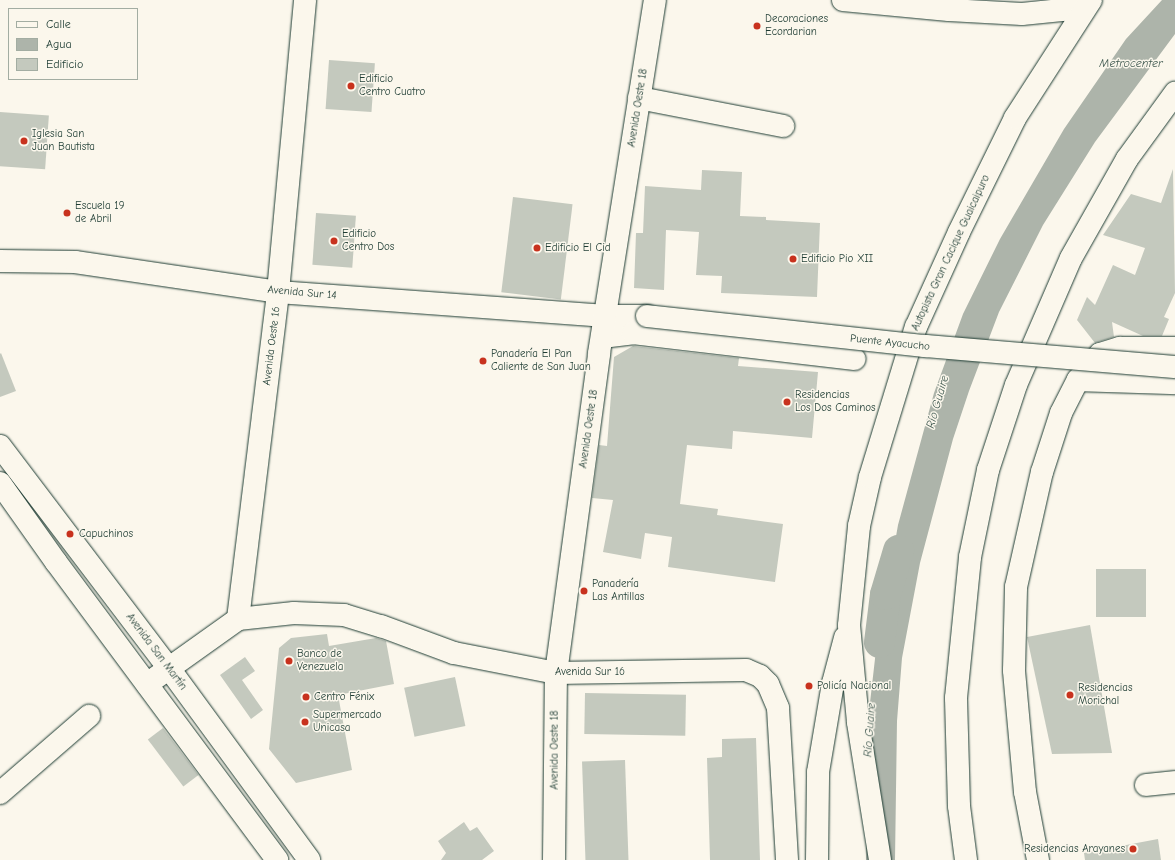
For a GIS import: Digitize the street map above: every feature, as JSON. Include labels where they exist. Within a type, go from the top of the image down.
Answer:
[{"type":"main road","name":"Avenida Oeste 16","points":[[238,619],[278,292],[305,0]]},
{"type":"main road","name":"Avenida Oeste 18","points":[[554,860],[556,674],[604,326],[655,0]]},
{"type":"main road","points":[[843,0],[986,14],[1039,13],[1062,10],[1089,2]]},
{"type":"main road","name":"Autopista Gran Cacique Guaicaipuro","points":[[880,860],[858,722],[849,625],[860,526],[869,484],[916,327],[1016,118],[1089,2]]},
{"type":"main road","points":[[966,860],[959,806],[956,698],[970,557],[988,470],[1016,385],[1071,258],[1127,159],[1175,93]]},
{"type":"main road","points":[[640,98],[783,126]]},
{"type":"main road","name":"Avenida Sur 14","points":[[0,261],[75,262],[278,292],[604,326]]},
{"type":"main road","name":"Puente Ayacucho","points":[[604,326],[647,316],[924,346],[1173,378]]},
{"type":"main road","points":[[604,326],[633,333],[854,360]]},
{"type":"main road","points":[[1038,860],[1025,792],[1014,670],[1016,587],[1042,472],[1061,413],[1078,380],[1100,354],[1109,350],[1120,348],[1175,348]]},
{"type":"main road","points":[[1078,380],[1173,378],[1175,353]]},
{"type":"main road","name":"Avenida San Martín","points":[[0,446],[168,667],[309,860]]},
{"type":"main road","points":[[0,483],[277,860]]},
{"type":"main road","name":"Avenida Sur 16","points":[[238,619],[294,613],[344,615],[381,626],[454,653],[556,674],[746,670],[760,676],[774,694],[778,708],[787,860]]},
{"type":"main road","points":[[147,684],[168,667],[238,619]]},
{"type":"main road","points":[[817,860],[818,772],[833,683],[849,625]]},
{"type":"main road","points":[[0,792],[89,716]]},
{"type":"main road","points":[[1146,785],[1175,782]]},
{"type":"water","name":"Metrocenter","points":[[1162,0],[1175,0],[1175,34],[1095,142],[1043,225],[999,312],[969,391],[953,439],[920,563],[902,658],[897,721],[895,860],[866,860],[867,729],[876,650],[898,525],[934,393],[963,314],[1000,239],[1064,129],[1126,39]]},
{"type":"building","name":"Edificio Centro Cuatro","points":[[329,60],[375,63],[371,112],[326,109]]},
{"type":"building","name":"Iglesia San Juan Bautista","points":[[0,112],[49,115],[45,169],[0,166]]},
{"type":"building","points":[[1173,169],[1175,293],[1164,317],[1169,319],[1162,336],[1143,336],[1112,322],[1114,337],[1095,343],[1077,320],[1087,297],[1095,305],[1113,265],[1135,275],[1145,248],[1103,235],[1131,194],[1161,203]]},
{"type":"building","points":[[702,170],[742,172],[740,216],[766,217],[766,220],[820,223],[817,297],[721,293],[722,276],[696,275],[699,232],[666,230],[664,290],[634,288],[636,233],[643,233],[645,186],[701,190]]},
{"type":"building","name":"Edificio El Cid","points":[[513,197],[573,204],[561,300],[501,292]]},
{"type":"building","name":"Edificio Centro Dos","points":[[316,213],[356,216],[352,268],[312,265]]},
{"type":"building","points":[[633,346],[739,358],[738,366],[818,372],[812,438],[733,431],[732,449],[687,445],[680,504],[718,509],[717,515],[783,524],[775,582],[668,567],[672,537],[645,533],[641,559],[603,552],[613,500],[592,498],[599,445],[607,446],[614,357]]},
{"type":"building","points":[[1,353],[16,391],[0,397],[0,354]]},
{"type":"building","points":[[1096,569],[1146,569],[1146,617],[1096,617]]},
{"type":"building","name":"Residencias Morichal","points":[[1090,625],[1112,753],[1052,754],[1027,637]]},
{"type":"building","name":"Centro Fénix","points":[[327,634],[329,646],[376,638],[386,641],[394,684],[338,695],[352,770],[296,783],[269,749],[279,648],[291,638]]},
{"type":"building","points":[[245,657],[255,671],[242,680],[263,710],[251,719],[220,675]]},
{"type":"building","points":[[455,677],[465,726],[415,737],[404,688]]},
{"type":"building","points":[[585,693],[686,695],[685,736],[584,734]]},
{"type":"building","points":[[163,728],[199,775],[183,787],[148,739]]},
{"type":"building","points":[[756,738],[760,860],[710,860],[707,758],[722,757],[722,739]]},
{"type":"building","points":[[625,760],[628,860],[585,860],[582,762]]},
{"type":"building","points":[[464,822],[470,831],[477,827],[494,851],[482,860],[441,860],[446,853],[438,841]]},
{"type":"building","name":"Residencias Arayanes","points":[[1158,839],[1161,860],[1085,860],[1084,853]]},
{"type":"waterway","name":"Río Guaire","points":[[879,642],[885,594],[898,550]]},
{"type":"place","name":"Decoraciones Ecordarian","points":[[757,26]]},
{"type":"place","name":"Edificio Centro Cuatro","points":[[351,86]]},
{"type":"place","name":"Iglesia San Juan Bautista","points":[[24,141]]},
{"type":"place","name":"Escuela 19 de Abril","points":[[67,213]]},
{"type":"place","name":"Edificio Centro Dos","points":[[334,241]]},
{"type":"place","name":"Edificio El Cid","points":[[537,248]]},
{"type":"place","name":"Edificio Pio XII","points":[[793,259]]},
{"type":"place","name":"Panadería El Pan Caliente de San Juan","points":[[483,361]]},
{"type":"place","name":"Residencias Los Dos Caminos","points":[[787,402]]},
{"type":"place","name":"Capuchinos","points":[[70,534]]},
{"type":"place","name":"Panadería Las Antillas","points":[[584,591]]},
{"type":"place","name":"Banco de Venezuela","points":[[289,661]]},
{"type":"place","name":"Policía Nacional","points":[[809,686]]},
{"type":"place","name":"Residencias Morichal","points":[[1070,695]]},
{"type":"place","name":"Centro Fénix","points":[[306,697]]},
{"type":"place","name":"Supermercado Unicasa","points":[[305,722]]},
{"type":"place","name":"Residencias Arayanes","points":[[1133,849]]}]
